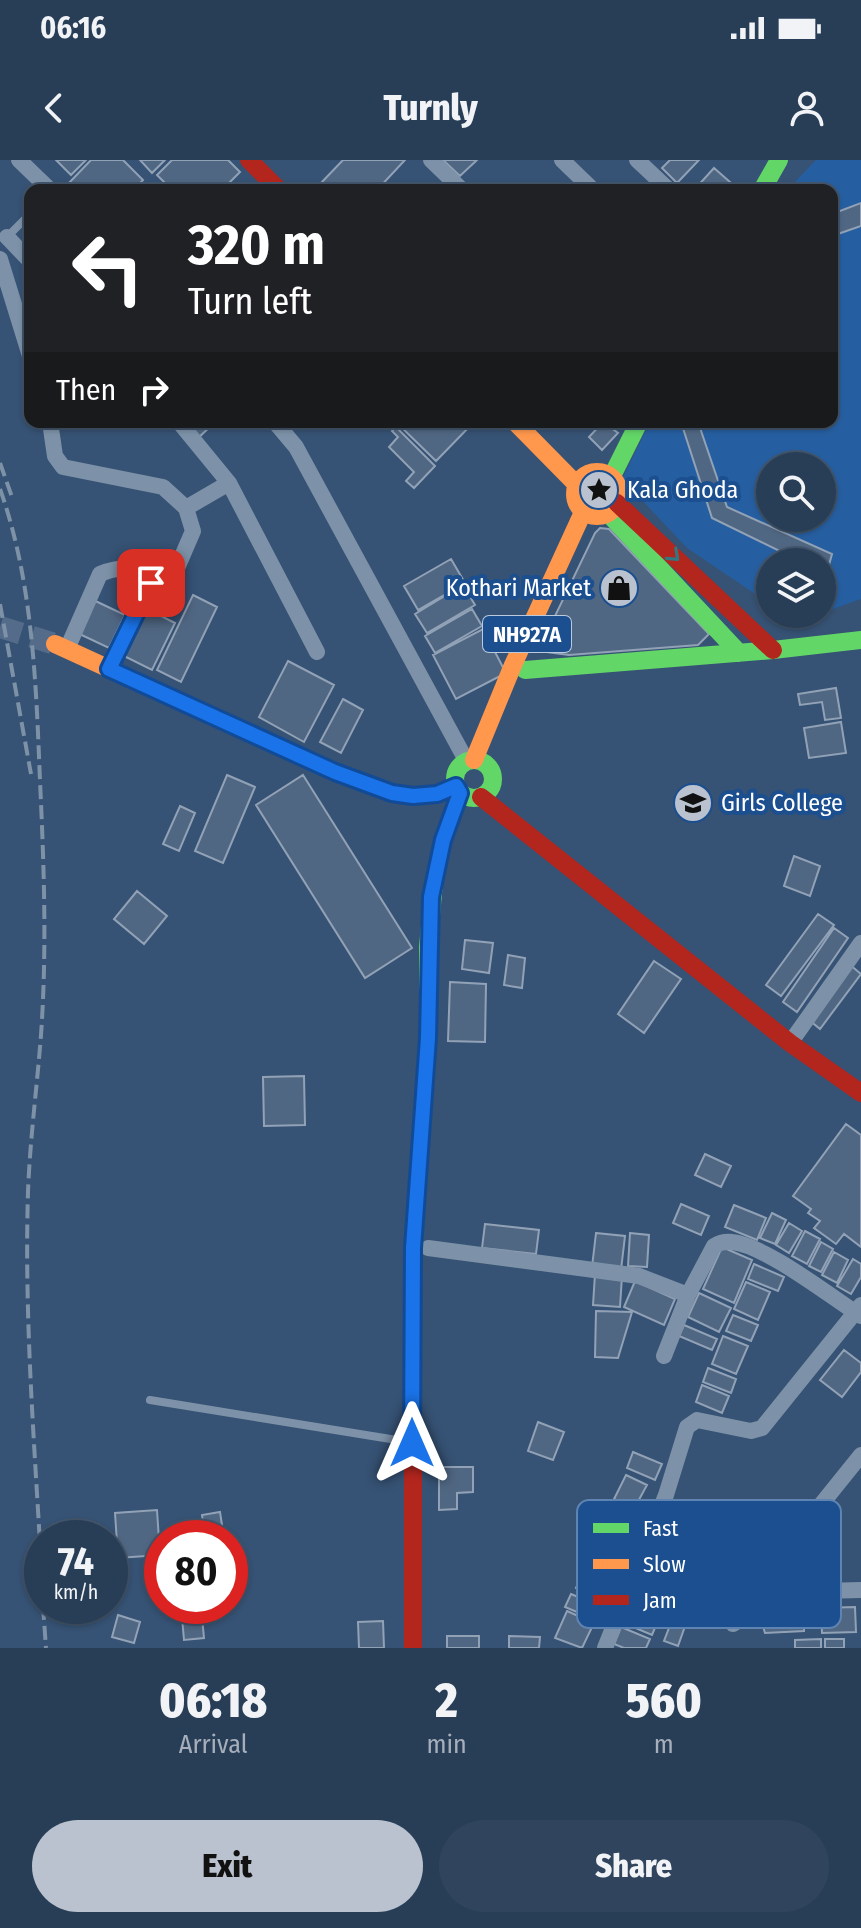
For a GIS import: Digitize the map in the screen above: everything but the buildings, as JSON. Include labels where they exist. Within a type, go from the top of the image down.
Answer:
[{"type":"main road","points":[[249,160],[273,184]]},
{"type":"main road","points":[[263,160],[288,184]]},
{"type":"main road","points":[[765,184],[779,160]]},
{"type":"main road","points":[[522,428],[581,480]]},
{"type":"main road","points":[[536,428],[581,480]]},
{"type":"main road","points":[[612,476],[636,428]]},
{"type":"main road","points":[[612,476],[595,472],[581,480],[576,496],[601,510],[773,650]]},
{"type":"main road","points":[[601,510],[619,491],[612,476]]},
{"type":"main road","points":[[601,510],[739,653]]},
{"type":"main road","name":"NH927A","points":[[476,763],[513,665],[601,510]]},
{"type":"main road","name":"NH927A","points":[[427,1648],[428,1248],[445,903],[468,794],[456,772],[476,763],[525,670],[601,510]]},
{"type":"main road","points":[[525,670],[861,640]]},
{"type":"main road","points":[[61,647],[335,772],[392,793],[413,796],[468,794],[790,1043],[861,1093]]},
{"type":"main road","name":"NH927A","points":[[468,794],[487,793],[493,780],[476,763]]},
{"type":"main road","name":"NH927A","points":[[413,1648],[413,1248],[428,1038],[431,897],[443,840],[468,794]]},
{"type":"street","points":[[19,160],[44,184]]},
{"type":"street","points":[[431,160],[456,184]]},
{"type":"street","points":[[562,160],[587,184]]},
{"type":"street","points":[[637,160],[663,184]]},
{"type":"street","points":[[4,237],[24,255]]},
{"type":"street","points":[[0,259],[24,337]]},
{"type":"street","points":[[51,428],[55,456],[63,467],[163,487],[186,508],[193,531],[171,582],[157,586],[134,571],[118,566],[100,574],[61,647]]},
{"type":"street","points":[[184,428],[229,483],[317,652]]},
{"type":"street","points":[[280,428],[296,447],[476,763]]},
{"type":"street","points":[[186,508],[229,483]]},
{"type":"street","points":[[109,669],[151,583]]},
{"type":"street","points":[[790,1043],[858,953]]},
{"type":"street","points":[[664,1356],[688,1295],[714,1246],[731,1241],[779,1261],[859,1311],[762,1428],[751,1431],[697,1420],[687,1427],[664,1500]]},
{"type":"street","points":[[428,1248],[639,1276],[688,1295]]},
{"type":"street","points":[[825,1500],[861,1455]]},
{"type":"street","points":[[841,1591],[861,1590]]},
{"type":"street","points":[[605,1648],[613,1628]]},
{"type":"lane","points":[[4,237],[24,219]]},
{"type":"lane","points":[[150,1400],[412,1443]]},
{"type":"shaded area","points":[[816,160],[861,160],[861,599],[836,608],[836,548],[756,548],[756,595],[687,548],[622,479],[647,428],[838,428],[838,184],[793,184]]},
{"type":"tunnel","points":[[0,627],[55,644]]},
{"type":"railway","points":[[0,463],[12,497]]},
{"type":"railway","points":[[0,489],[20,560],[31,633],[43,845],[43,1003],[29,1172],[27,1240],[39,1520]]},
{"type":"railway","points":[[0,604],[31,774]]},
{"type":"railway","points":[[44,1624],[46,1648]]},
{"type":"traffic: fast","points":[[765,184],[779,160]]},
{"type":"traffic: fast","points":[[612,476],[636,428]]},
{"type":"traffic: fast","points":[[608,513],[739,653]]},
{"type":"traffic: fast","points":[[525,670],[861,640]]},
{"type":"traffic: fast","points":[[474,760],[487,766],[493,779],[487,792],[474,798],[461,792],[455,779],[461,766],[474,760]]},
{"type":"traffic: fast","points":[[420,1153],[428,1038],[428,947],[434,883],[443,840],[460,793]]},
{"type":"traffic: slow","points":[[521,428],[577,485]]},
{"type":"traffic: slow","points":[[597,472],[612,479],[619,494],[612,509],[597,516],[582,509],[575,494],[582,479],[597,472]]},
{"type":"traffic: slow","points":[[474,760],[513,665],[584,510]]},
{"type":"traffic: slow","points":[[55,644],[335,772],[392,793],[413,796],[437,794],[456,786]]},
{"type":"traffic: jam","points":[[249,160],[273,184]]},
{"type":"traffic: jam","points":[[617,503],[773,650]]},
{"type":"traffic: jam","points":[[481,797],[790,1043],[861,1093]]},
{"type":"traffic: jam","points":[[413,1648],[413,1248],[420,1153]]},
{"type":"place","name":"Kala Ghoda","points":[[599,490]]},
{"type":"place","name":"Kothari Market","points":[[619,588]]},
{"type":"place","name":"Girls College","points":[[693,803]]},
{"type":"route","points":[[151,583],[109,669],[335,772],[392,793],[413,796],[437,794],[456,786],[460,793],[443,840],[431,897],[428,1038],[413,1248],[412,1443]]}]
